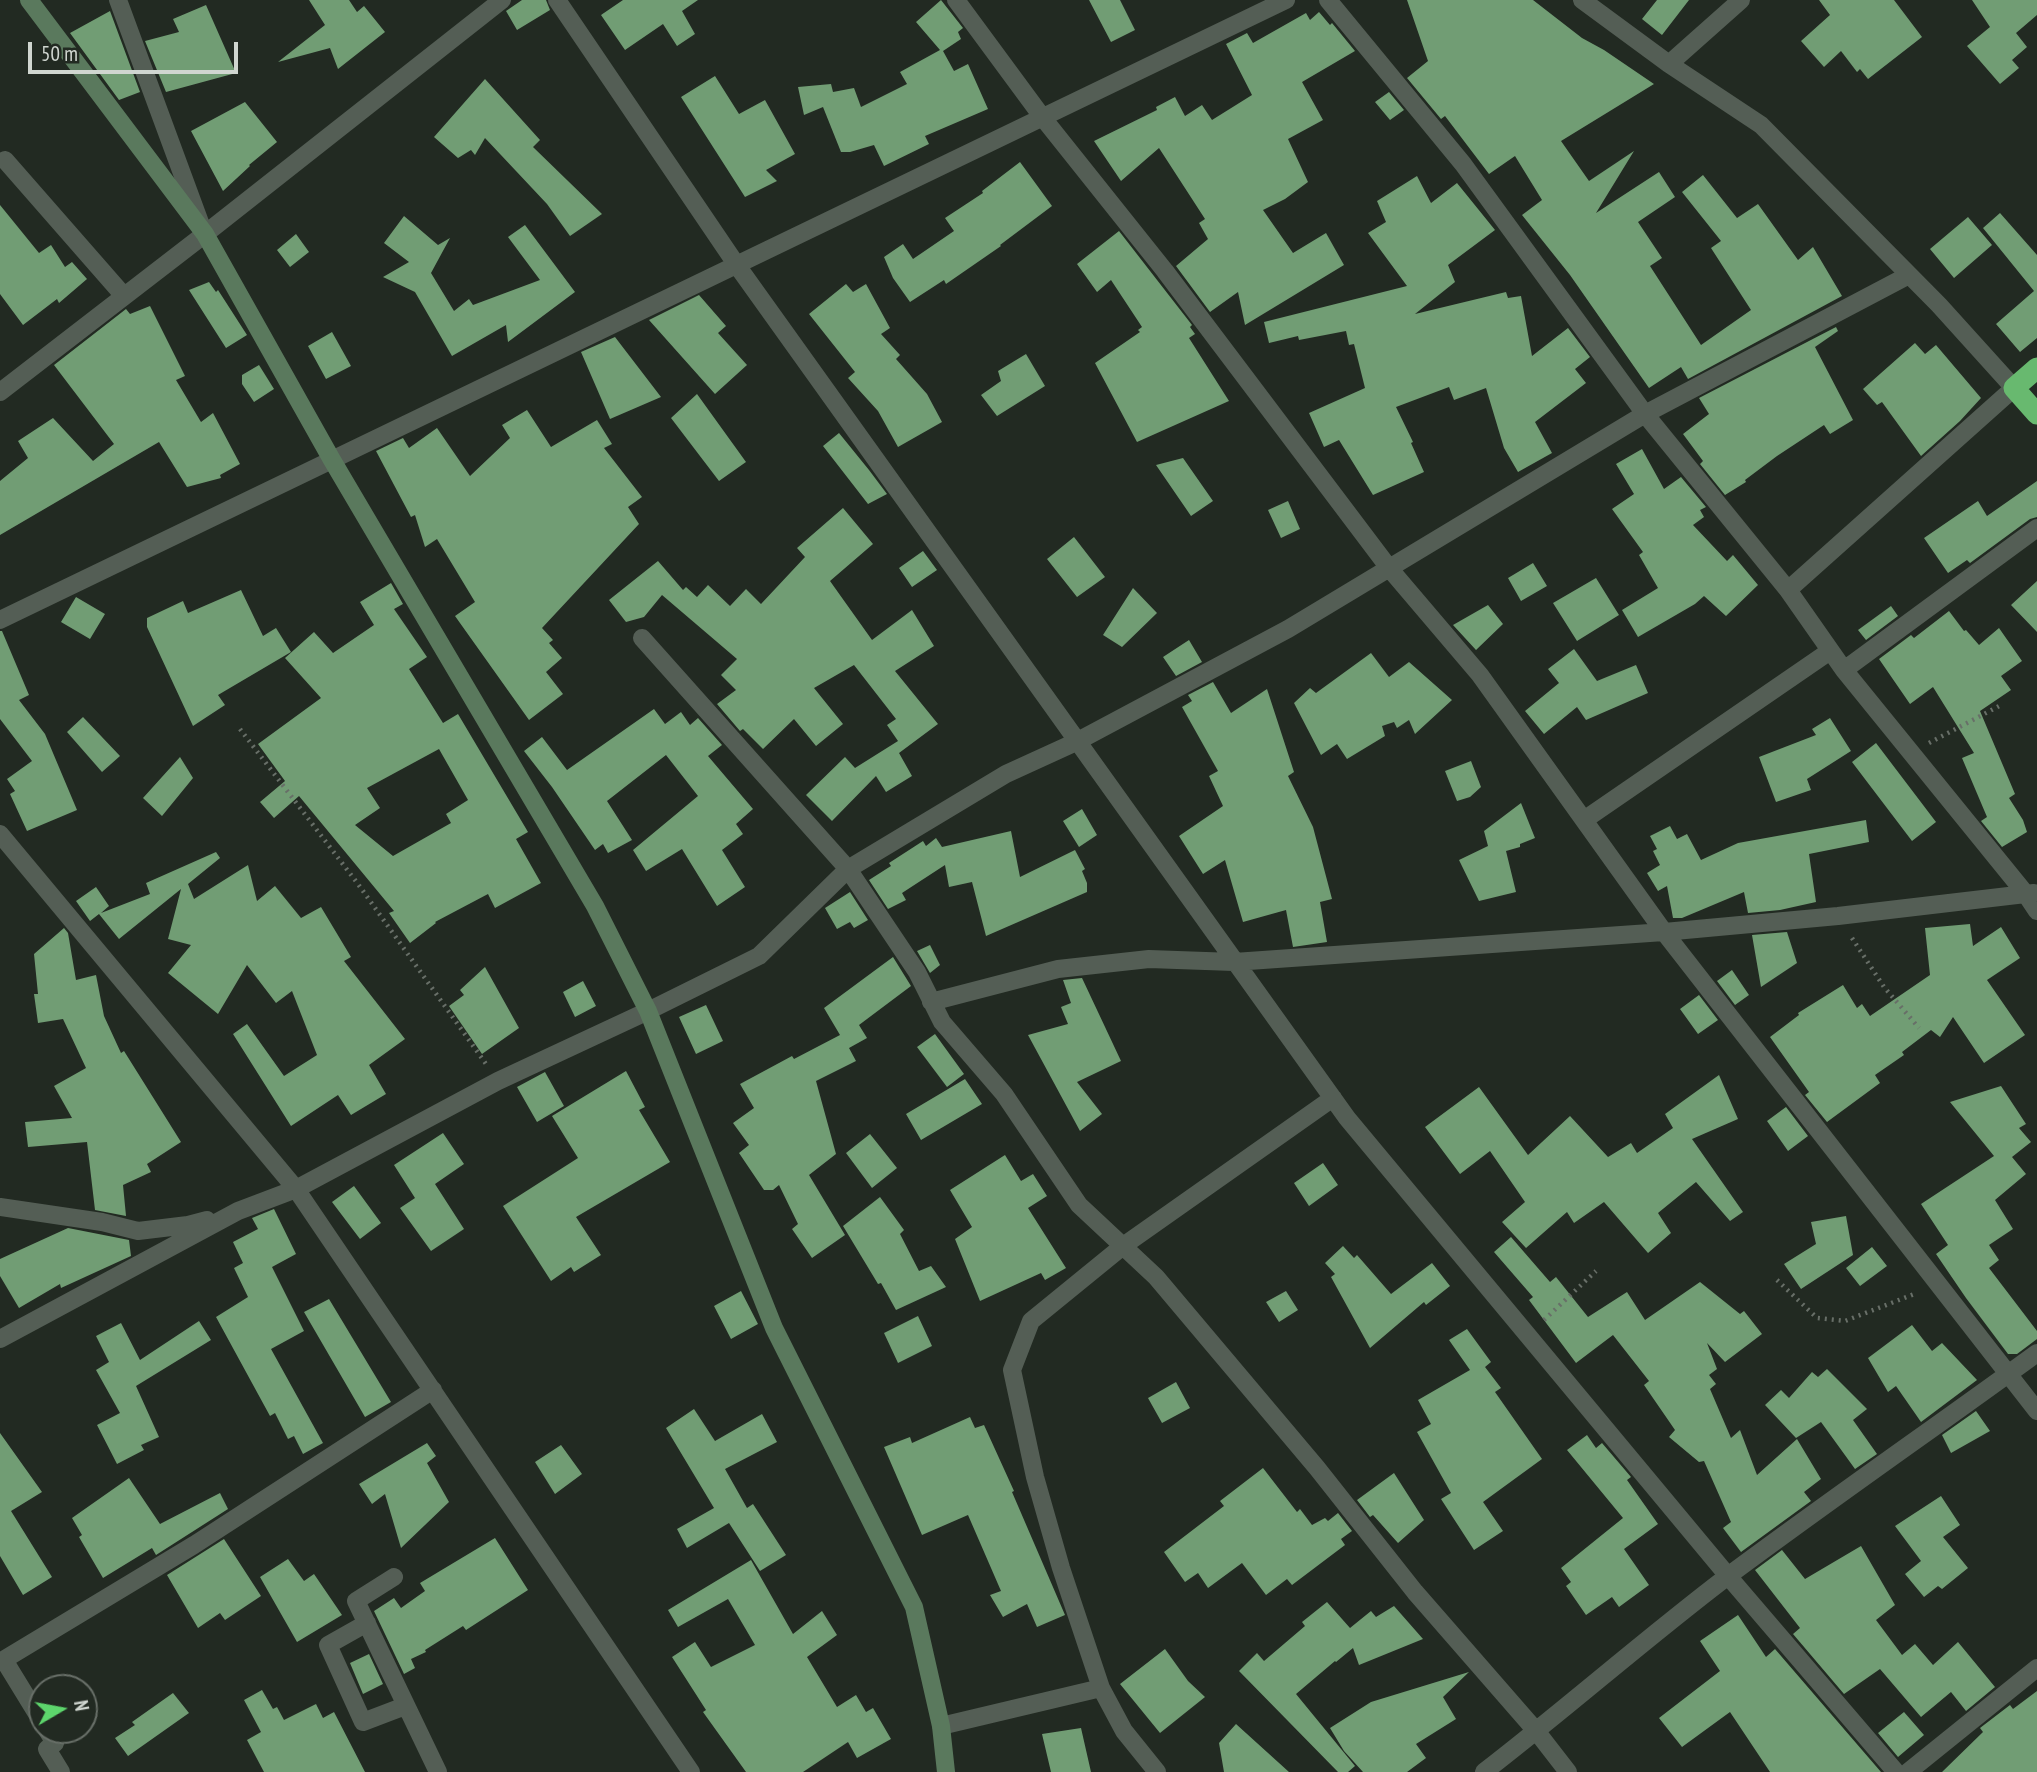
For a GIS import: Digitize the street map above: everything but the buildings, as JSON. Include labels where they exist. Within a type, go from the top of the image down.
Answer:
[{"type":"highway","points":[[2037,368],[2014,388],[2037,414]]},
{"type":"street","points":[[29,0],[205,234],[332,460],[595,906],[648,1011],[774,1328],[914,1607],[941,1726],[946,1772]]},
{"type":"street","points":[[118,0],[205,234]]},
{"type":"street","points":[[0,392],[502,0]]},
{"type":"street","points":[[556,0],[736,264],[1333,1098],[1728,1576],[1896,1772]]},
{"type":"street","points":[[956,0],[1043,118],[1165,271],[1389,568],[1480,676],[1664,932],[2037,1411]]},
{"type":"street","points":[[0,620],[1286,0]]},
{"type":"street","points":[[1328,0],[1463,164],[1645,414],[1788,590],[1844,670],[2031,893],[2037,911]]},
{"type":"street","points":[[1582,0],[1669,64],[1761,125],[1909,275],[2014,388],[1788,590]]},
{"type":"street","points":[[1669,64],[1741,0]]},
{"type":"street","points":[[5,160],[124,296]]},
{"type":"street","points":[[0,1207],[102,1222],[138,1231],[188,1225],[237,1211],[296,1189],[498,1081],[759,956],[848,869],[1006,774],[1076,742],[1288,629],[1645,414],[1909,275]]},
{"type":"street","points":[[1844,670],[2037,528]]},
{"type":"street","points":[[642,638],[848,869],[917,972],[942,1022],[1004,1094],[1079,1205],[1156,1277],[1317,1468],[1415,1592],[1537,1732],[1568,1772]]},
{"type":"street","points":[[1584,820],[1830,651]]},
{"type":"street","points":[[0,834],[296,1189],[691,1772]]},
{"type":"street","points":[[931,1002],[1058,970],[1149,959],[1234,962],[1664,932],[1838,916],[2031,893]]},
{"type":"street","points":[[1157,1772],[1124,1731],[1101,1688],[1061,1568],[1035,1477],[1012,1370],[1031,1321],[1123,1246],[1333,1098]]},
{"type":"street","points":[[0,1339],[237,1211]]},
{"type":"street","points":[[1485,1772],[1728,1576],[2037,1353]]},
{"type":"street","points":[[28,1701],[2,1661],[194,1545],[433,1390]]},
{"type":"street","points":[[394,1577],[356,1601],[438,1772]]},
{"type":"street","points":[[367,1623],[328,1645],[363,1722],[405,1706]]},
{"type":"street","points":[[1908,1772],[2037,1668]]},
{"type":"street","points":[[941,1726],[1101,1688]]},
{"type":"street","points":[[54,1744],[47,1749],[61,1772]]},
{"type":"path","points":[[1911,753],[2003,704]]},
{"type":"path","points":[[240,729],[358,884],[498,1081]]},
{"type":"path","points":[[1838,916],[1884,987],[1919,1028]]},
{"type":"path","points":[[1528,1335],[1596,1271]]},
{"type":"path","points":[[1777,1280],[1817,1318],[1845,1321],[1941,1285]]}]
